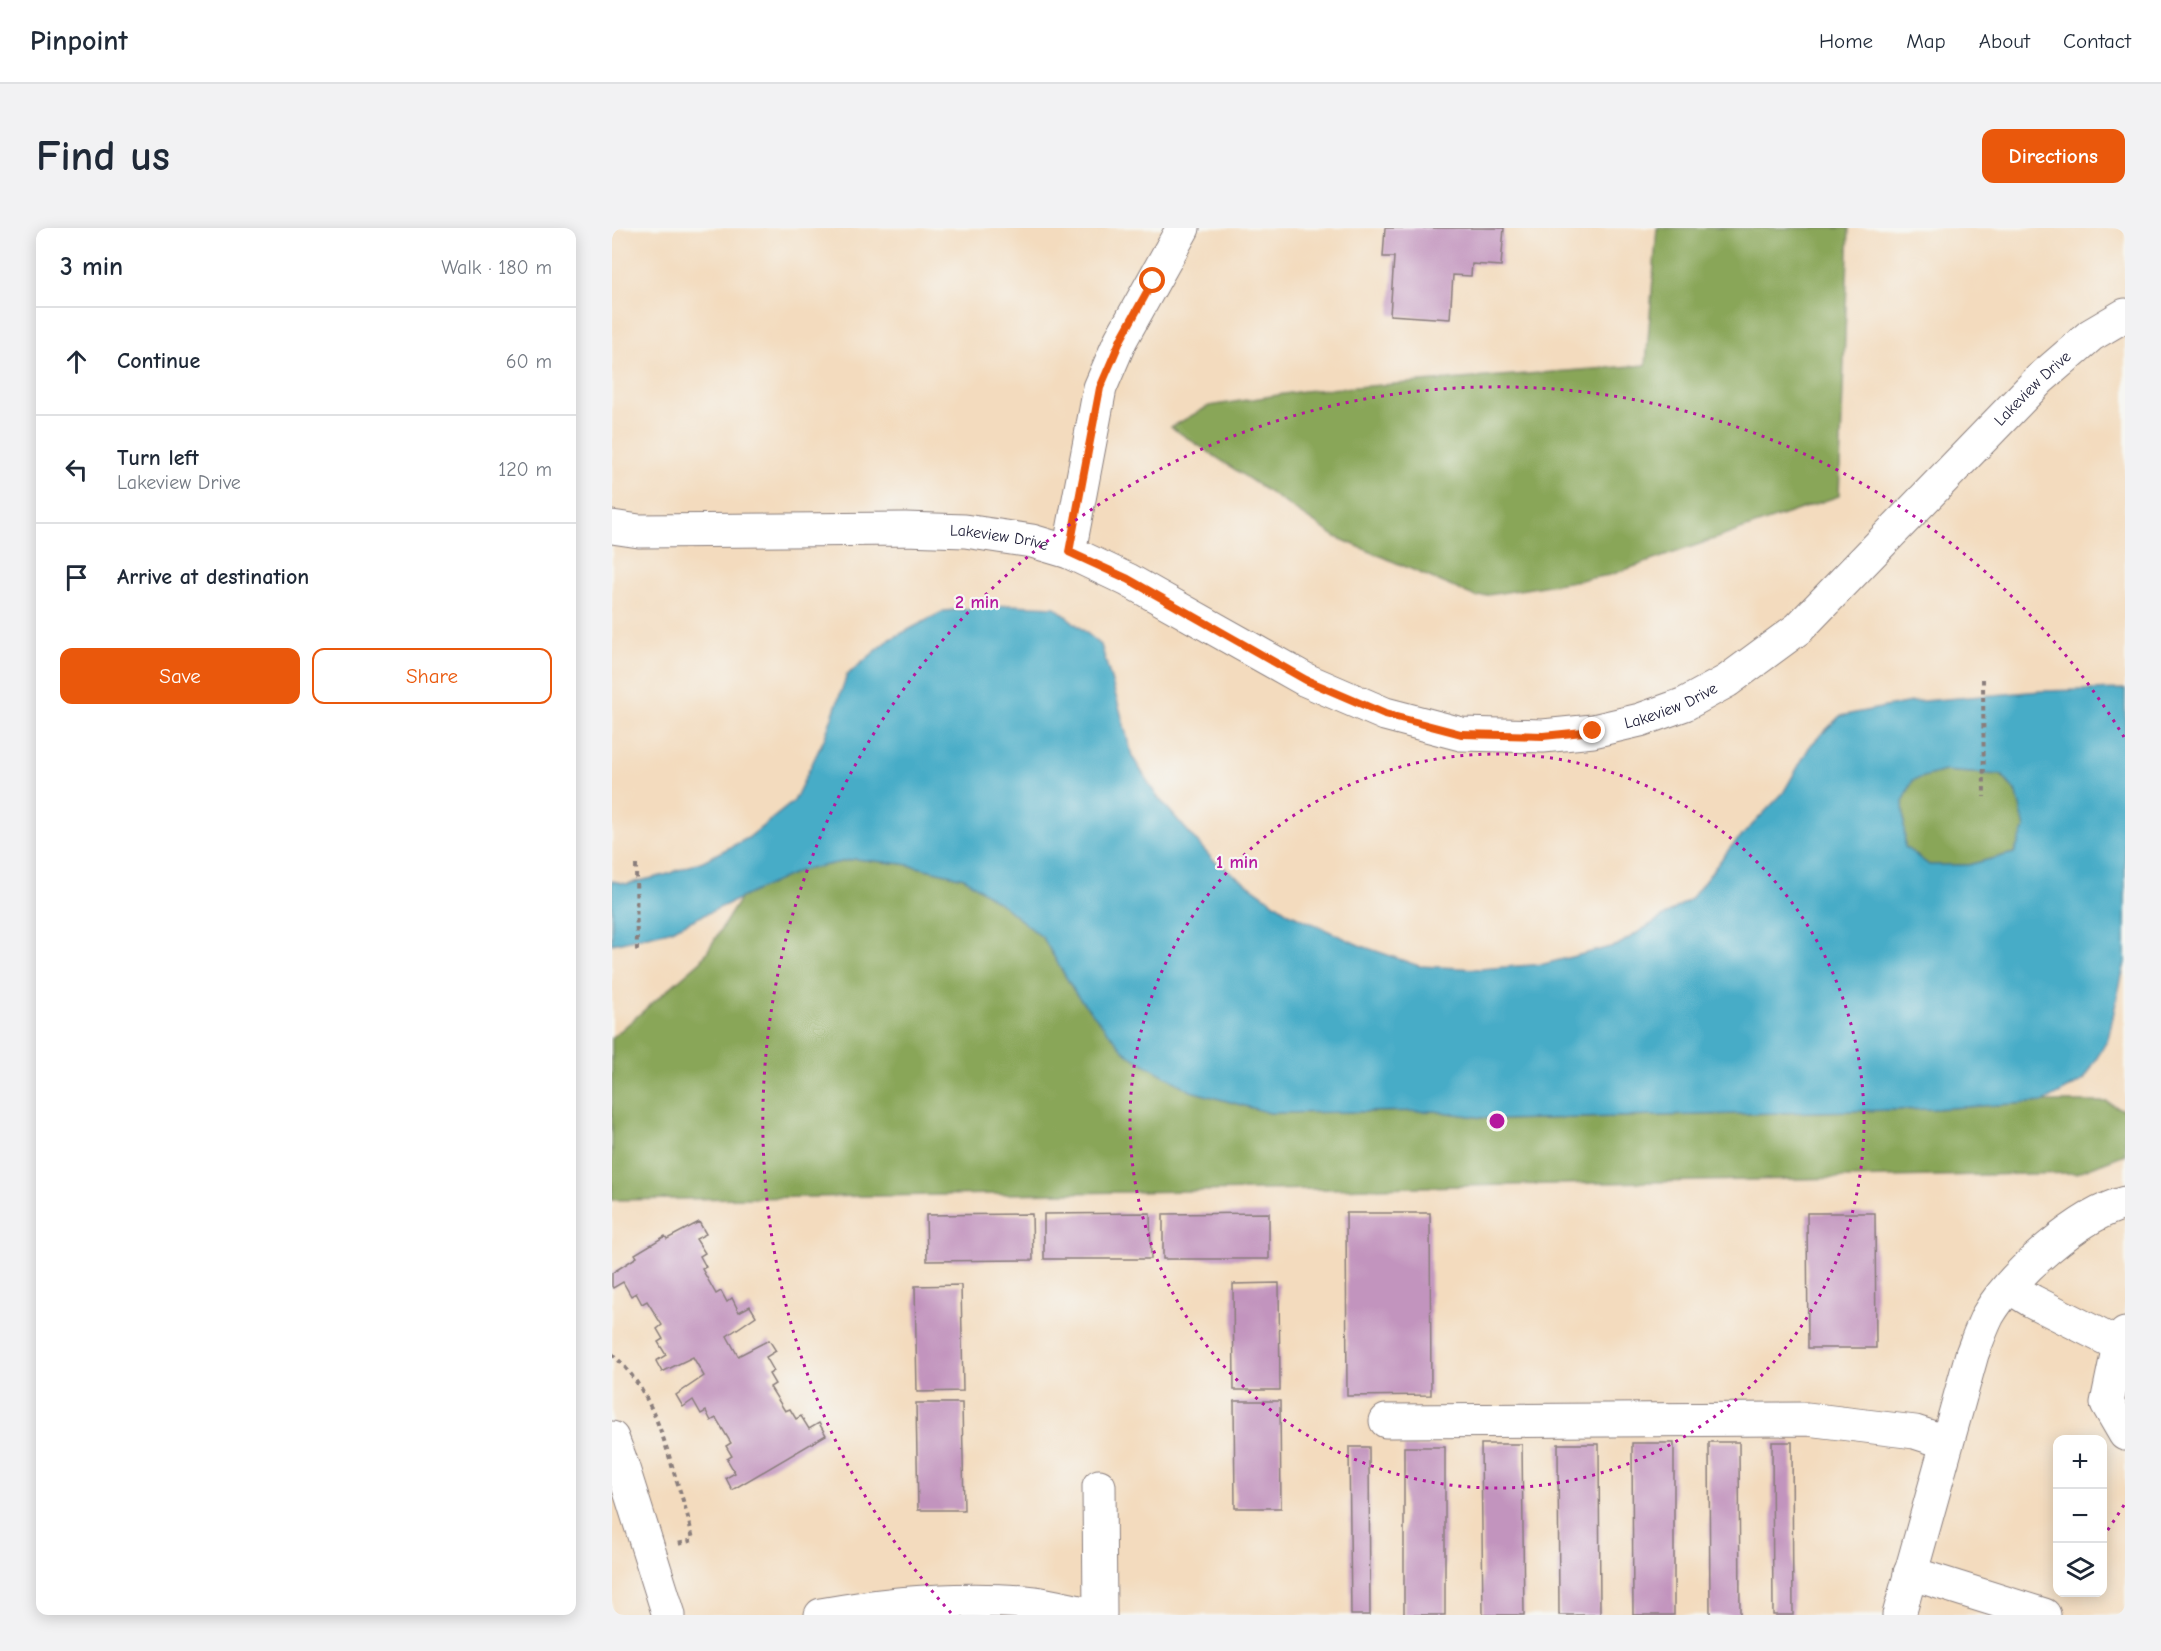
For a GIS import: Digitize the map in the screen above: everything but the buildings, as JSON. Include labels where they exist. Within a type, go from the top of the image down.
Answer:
[{"type":"street","points":[[1069,552],[1100,388],[1121,339],[1183,228]]},
{"type":"street","name":"Lakeview Drive","points":[[612,527],[639,531],[905,529],[965,531],[1032,541],[1069,552],[1128,579],[1306,680],[1385,714],[1461,734],[1543,736],[1593,731],[1640,720],[1684,704],[1727,681],[1799,628],[2040,379],[2091,335],[2125,315]]},
{"type":"street","points":[[1899,1615],[1972,1353],[1988,1315],[2009,1287],[2055,1243],[2086,1221],[2125,1203]]},
{"type":"street","points":[[2009,1287],[2032,1301],[2122,1339],[2107,1403],[2125,1434]]},
{"type":"street","points":[[1386,1421],[1807,1419],[1915,1432],[1946,1442]]},
{"type":"street","points":[[612,1438],[669,1615]]},
{"type":"street","points":[[1099,1486],[1100,1615]]},
{"type":"street","points":[[1910,1573],[2044,1615]]},
{"type":"street","points":[[821,1615],[929,1608],[955,1599],[1029,1602],[1094,1615]]},
{"type":"path","points":[[1983,680],[1984,797]]},
{"type":"path","points":[[636,865],[637,952]]},
{"type":"path","points":[[612,1354],[647,1396],[663,1436],[693,1540],[670,1546]]},
{"type":"green space","points":[[1657,228],[1849,228],[1839,496],[1610,575],[1476,597],[1336,537],[1171,427],[1209,406],[1303,391],[1646,365]]},
{"type":"green space","points":[[1944,771],[2001,775],[2017,793],[2026,828],[2014,853],[1968,865],[1929,865],[1905,847],[1903,802],[1913,780]]},
{"type":"green space","points":[[855,859],[904,864],[964,878],[1043,938],[1076,994],[1191,1091],[1270,1113],[1435,1111],[1498,1120],[1933,1109],[2044,1102],[2107,1102],[2125,1111],[2125,1154],[2076,1173],[1325,1189],[612,1200],[612,1038],[702,960],[741,897],[799,871]]},
{"type":"water","points":[[1010,605],[1055,607],[1101,645],[1132,756],[1156,795],[1212,859],[1289,913],[1359,945],[1419,966],[1480,969],[1544,964],[1618,945],[1691,899],[1730,848],[1783,793],[1810,746],[1840,716],[1911,702],[2041,691],[2125,689],[2125,962],[2108,1039],[2084,1080],[2044,1102],[1933,1109],[1498,1120],[1435,1111],[1270,1113],[1191,1091],[1127,1054],[1076,994],[1043,938],[964,878],[904,864],[855,859],[799,871],[669,931],[612,944],[612,881],[627,884],[665,875],[703,861],[748,838],[794,801],[825,737],[847,675],[889,640],[944,611]],"holes":[[[1944,771],[2002,775],[2017,793],[2025,828],[2014,853],[1968,865],[1929,865],[1905,847],[1903,802],[1913,780]]]},
{"type":"route","points":[[1153,281],[1121,339],[1100,388],[1069,552],[1128,579],[1306,680],[1385,714],[1461,734],[1543,736],[1593,731]]}]
